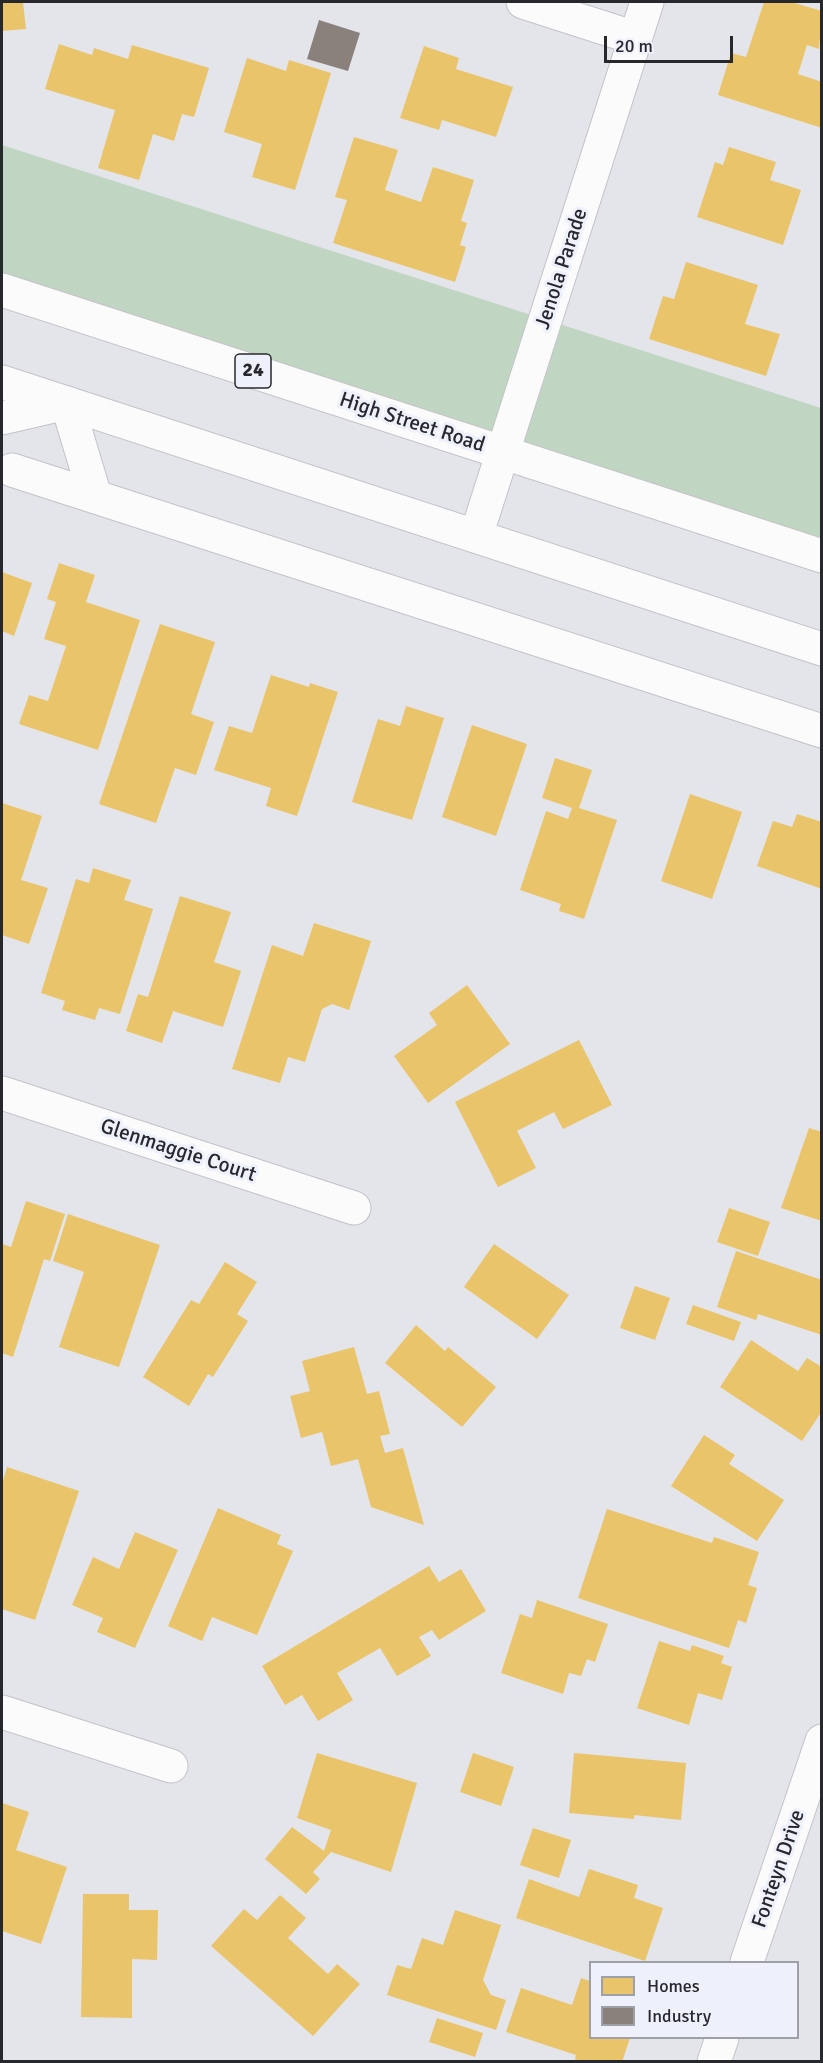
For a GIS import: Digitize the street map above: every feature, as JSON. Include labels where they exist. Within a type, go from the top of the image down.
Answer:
[{"type":"street","points":[[523,2],[635,38]]},
{"type":"street","name":"Jenola Parade","points":[[476,536],[647,2]]},
{"type":"street","name":"High Street Road","points":[[2,290],[822,556]]},
{"type":"street","points":[[2,382],[822,649]]},
{"type":"street","points":[[2,418],[67,403]]},
{"type":"street","points":[[67,403],[95,496]]},
{"type":"street","points":[[12,470],[822,731]]},
{"type":"street","name":"Glenmaggie Court","points":[[2,1093],[354,1208]]},
{"type":"street","points":[[2,1712],[171,1766]]},
{"type":"street","name":"Fonteyn Drive","points":[[747,1961],[822,1741]]},
{"type":"street","points":[[714,2061],[721,2039]]},
{"type":"green space","points":[[2,145],[821,408],[821,556],[2,290]]},
{"type":"building: Homes","points":[[2,2],[23,2],[26,29],[2,31]]},
{"type":"building: Homes","points":[[764,2],[791,2],[822,11],[819,49],[807,45],[798,74],[822,82],[822,128],[718,95],[731,53],[746,57]]},
{"type":"building: Homes","points":[[59,44],[92,55],[94,48],[128,59],[132,45],[209,68],[194,117],[182,114],[174,141],[153,134],[139,180],[98,168],[115,110],[45,89]]},
{"type":"building: Homes","points":[[424,46],[459,58],[456,69],[513,87],[496,137],[442,120],[439,130],[400,118]]},
{"type":"building: Homes","points":[[247,58],[286,71],[289,60],[331,73],[295,190],[252,177],[262,144],[224,132]]},
{"type":"building: Homes","points":[[354,137],[398,150],[385,190],[421,202],[433,167],[474,180],[461,221],[467,223],[460,245],[466,247],[455,282],[333,243],[347,200],[335,197]]},
{"type":"building: Homes","points":[[729,147],[776,162],[770,180],[801,190],[783,245],[697,217],[715,162],[723,165]]},
{"type":"building: Homes","points":[[686,262],[758,285],[745,324],[780,334],[766,376],[649,339],[663,296],[674,299]]},
{"type":"building: Homes","points":[[59,563],[95,575],[86,602],[140,620],[98,750],[19,724],[29,695],[48,701],[66,646],[44,639],[56,602],[47,599]]},
{"type":"building: Homes","points":[[2,572],[32,583],[14,636],[2,631]]},
{"type":"building: Homes","points":[[160,624],[215,642],[191,714],[214,722],[196,775],[175,768],[156,823],[99,804]]},
{"type":"building: Homes","points":[[271,675],[309,687],[310,683],[338,692],[297,816],[266,806],[271,788],[214,770],[229,726],[252,733]]},
{"type":"building: Homes","points":[[406,706],[444,718],[412,820],[352,802],[378,719],[400,726]]},
{"type":"building: Homes","points":[[472,725],[527,744],[496,836],[442,817]]},
{"type":"building: Homes","points":[[555,758],[592,770],[579,808],[617,820],[584,919],[559,911],[561,904],[520,890],[546,811],[568,819],[572,808],[542,798]]},
{"type":"building: Homes","points":[[690,794],[742,812],[712,899],[661,881]]},
{"type":"building: Homes","points":[[2,803],[42,816],[21,880],[48,888],[29,944],[2,935]]},
{"type":"building: Homes","points":[[797,814],[822,822],[822,889],[757,866],[773,821],[792,827]]},
{"type":"building: Homes","points":[[93,868],[131,880],[124,900],[153,909],[120,1014],[99,1008],[95,1020],[62,1010],[65,1001],[41,993],[76,879],[89,883]]},
{"type":"building: Homes","points":[[180,896],[231,912],[214,962],[241,971],[223,1027],[173,1011],[162,1043],[126,1031],[138,994],[148,997]]},
{"type":"building: Homes","points":[[314,923],[371,941],[349,1010],[332,1004],[322,1009],[305,1062],[288,1057],[280,1083],[232,1069],[272,945],[303,956]]},
{"type":"building: Homes","points":[[467,985],[510,1044],[428,1103],[394,1056],[437,1025],[429,1013]]},
{"type":"building: Homes","points":[[579,1040],[612,1105],[563,1129],[554,1112],[517,1131],[536,1168],[498,1187],[455,1102]]},
{"type":"building: Homes","points":[[809,1128],[822,1132],[822,1221],[781,1208]]},
{"type":"building: Homes","points":[[26,1201],[65,1214],[50,1261],[44,1259],[13,1357],[2,1353],[2,1244],[11,1247]]},
{"type":"building: Homes","points":[[729,1208],[770,1222],[758,1256],[717,1242]]},
{"type":"building: Homes","points":[[68,1214],[160,1245],[119,1367],[59,1347],[84,1272],[53,1261]]},
{"type":"building: Homes","points":[[494,1244],[569,1295],[537,1339],[464,1287]]},
{"type":"building: Homes","points":[[736,1251],[822,1280],[822,1335],[758,1314],[756,1320],[717,1307]]},
{"type":"building: Homes","points":[[225,1262],[257,1282],[237,1314],[248,1321],[213,1377],[208,1374],[189,1406],[143,1377],[191,1300],[199,1304]]},
{"type":"building: Homes","points":[[635,1286],[670,1298],[655,1340],[620,1328]]},
{"type":"building: Homes","points":[[693,1305],[741,1322],[734,1341],[686,1324]]},
{"type":"building: Homes","points":[[416,1325],[445,1351],[448,1347],[496,1387],[462,1427],[385,1363]]},
{"type":"building: Homes","points":[[751,1340],[798,1371],[807,1358],[822,1367],[822,1411],[802,1441],[720,1387]]},
{"type":"building: Homes","points":[[354,1347],[367,1394],[379,1391],[390,1434],[380,1436],[385,1453],[403,1448],[424,1525],[371,1507],[358,1459],[331,1466],[322,1432],[301,1438],[290,1396],[310,1391],[302,1361]]},
{"type":"building: Homes","points":[[704,1435],[735,1455],[729,1464],[784,1500],[757,1541],[671,1486]]},
{"type":"building: Homes","points":[[7,1467],[79,1491],[35,1620],[2,1609],[2,1484]]},
{"type":"building: Homes","points":[[218,1508],[281,1535],[277,1544],[293,1551],[257,1635],[212,1617],[202,1641],[168,1626]]},
{"type":"building: Homes","points":[[607,1509],[712,1543],[714,1537],[759,1552],[748,1585],[757,1588],[746,1623],[738,1620],[729,1648],[578,1598]]},
{"type":"building: Homes","points":[[135,1532],[178,1550],[135,1648],[97,1632],[103,1618],[72,1605],[93,1557],[119,1569]]},
{"type":"building: Homes","points":[[429,1566],[439,1582],[461,1569],[486,1611],[439,1640],[432,1630],[419,1637],[431,1656],[397,1676],[380,1648],[337,1673],[353,1700],[318,1721],[302,1695],[285,1705],[262,1666]]},
{"type":"building: Homes","points":[[537,1600],[608,1624],[595,1662],[587,1659],[581,1676],[569,1673],[563,1694],[501,1673],[520,1614],[532,1618]]},
{"type":"building: Homes","points":[[659,1641],[690,1651],[692,1645],[724,1656],[721,1663],[732,1667],[722,1700],[698,1693],[689,1725],[637,1708]]},
{"type":"building: Homes","points":[[317,1753],[417,1783],[391,1872],[331,1852],[313,1872],[320,1879],[306,1894],[265,1859],[292,1827],[324,1851],[331,1830],[297,1818]]},
{"type":"building: Homes","points":[[473,1753],[514,1767],[501,1806],[460,1792]]},
{"type":"building: Homes","points":[[574,1753],[686,1763],[681,1820],[634,1815],[634,1819],[569,1813]]},
{"type":"building: Homes","points":[[2,1803],[29,1812],[16,1850],[67,1867],[41,1944],[2,1931]]},
{"type":"building: Homes","points":[[533,1828],[571,1840],[559,1878],[520,1865]]},
{"type":"building: Homes","points":[[589,1869],[638,1885],[634,1898],[663,1908],[645,1961],[516,1918],[529,1879],[579,1897]]},
{"type":"building: Homes","points":[[83,1894],[129,1894],[129,1910],[158,1910],[157,1960],[132,1959],[132,2018],[81,2017]]},
{"type":"building: Homes","points":[[280,1895],[306,1918],[288,1938],[328,1974],[337,1964],[360,1984],[313,2036],[211,1946],[244,1909],[257,1920]]},
{"type":"building: Homes","points":[[455,1910],[501,1925],[483,1980],[491,1995],[506,2000],[496,2030],[387,1995],[397,1965],[411,1969],[422,1938],[443,1945]]},
{"type":"building: Homes","points":[[581,1978],[589,1981],[589,2039],[630,2039],[622,2062],[583,2062],[575,2059],[576,2055],[506,2032],[521,1988],[572,2005]]},
{"type":"building: Homes","points":[[437,2018],[483,2033],[475,2057],[429,2042]]},
{"type":"building: Industry","points":[[319,20],[360,33],[348,71],[307,59]]}]
